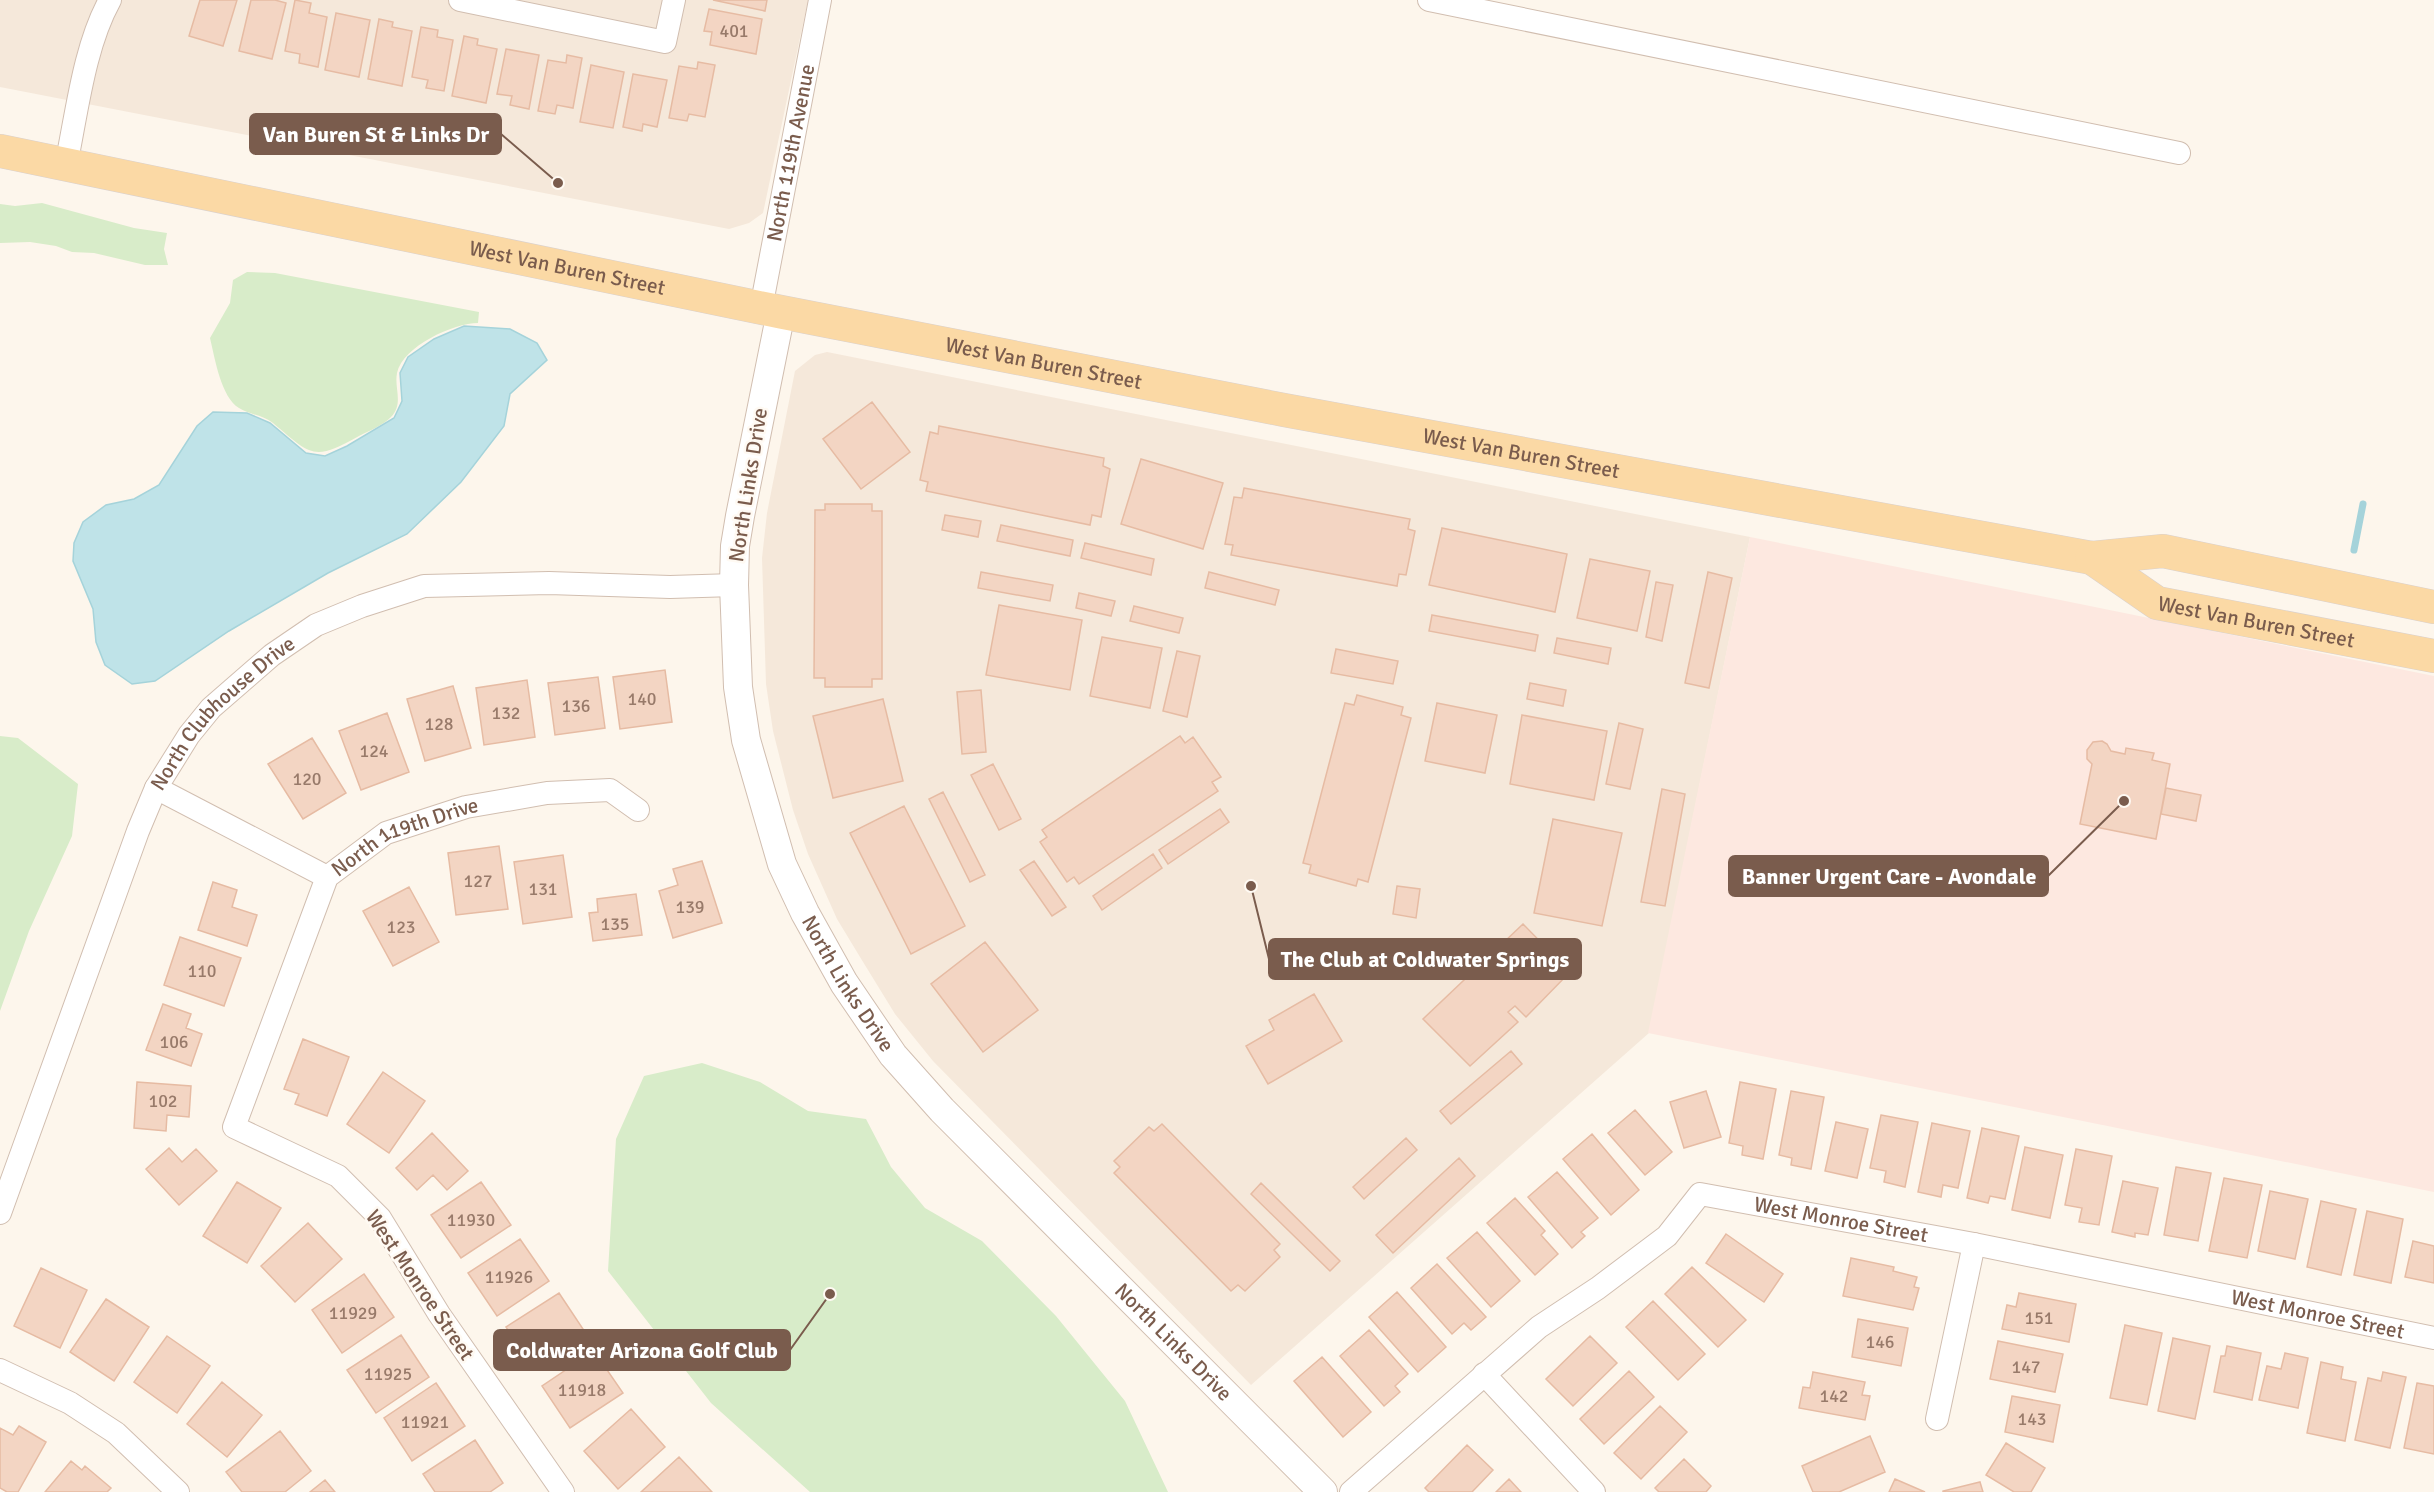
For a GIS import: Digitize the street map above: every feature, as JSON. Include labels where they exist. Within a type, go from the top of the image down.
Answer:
[{"type":"main road","name":"West Van Buren Street","points":[[0,151],[771,310],[1284,410],[2092,558],[2163,551],[2434,607]]},
{"type":"main road","name":"West Van Buren Street","points":[[2092,558],[2157,603],[2434,656]]},
{"type":"main road","points":[[2353,640],[2419,625],[2434,628]]},
{"type":"street","points":[[66,165],[92,48],[101,16],[110,0]]},
{"type":"street","points":[[460,0],[665,42],[674,0]]},
{"type":"street","name":"North 119th Avenue","points":[[771,310],[820,0]]},
{"type":"street","points":[[1429,0],[1510,8],[2179,153]]},
{"type":"street","name":"North Links Drive","points":[[771,310],[740,516],[734,585],[738,687],[746,740],[782,864],[805,913],[844,983],[893,1055],[942,1110],[1323,1492]]},
{"type":"street","name":"North Clubhouse Drive","points":[[0,1213],[138,831],[156,788],[189,735],[211,708],[243,679],[272,655],[316,625],[362,606],[424,586],[549,583],[670,587],[734,585]]},
{"type":"street","points":[[156,788],[327,877]]},
{"type":"street","name":"North 119th Drive","points":[[234,1127],[327,877],[386,833],[466,807],[546,794],[610,790],[638,810]]},
{"type":"street","name":"West Monroe Street","points":[[234,1127],[338,1176],[381,1218],[439,1314],[562,1492]]},
{"type":"street","name":"West Monroe Street","points":[[1351,1492],[1539,1327],[1598,1288],[1667,1236],[1700,1194],[1974,1244],[2434,1338]]},
{"type":"street","points":[[1937,1419],[1974,1244]]},
{"type":"street","points":[[0,1370],[70,1403],[116,1433],[178,1492]]},
{"type":"street","points":[[1484,1374],[1594,1492]]},
{"type":"shaded area","points":[[0,0],[808,0],[763,213],[749,223],[729,229],[0,87]]},
{"type":"shaded area","points":[[827,352],[1750,537],[1649,1033],[1251,1385],[933,1061],[895,1014],[837,919],[808,854],[793,810],[773,731],[766,684],[762,558],[767,513],[795,371],[815,355]]},
{"type":"shaded area","points":[[1750,537],[2434,676],[2434,1192],[1648,1033]]},
{"type":"green space","points":[[42,203],[134,228],[167,233],[164,249],[168,265],[145,265],[30,242],[0,243],[0,204],[15,206]]},
{"type":"green space","points":[[247,272],[275,273],[479,312],[478,323],[443,332],[419,345],[409,354],[401,363],[397,373],[398,401],[395,412],[388,420],[332,449],[322,452],[313,451],[296,442],[269,420],[239,408],[223,387],[210,338],[230,303],[233,280]]},
{"type":"green space","points":[[0,736],[18,738],[78,784],[72,836],[29,931],[0,1011]]},
{"type":"green space","points":[[702,1063],[760,1082],[808,1111],[866,1119],[891,1167],[925,1208],[982,1241],[1056,1316],[1125,1401],[1168,1492],[810,1492],[711,1403],[608,1271],[616,1139],[644,1076]]},
{"type":"water","points":[[464,326],[510,329],[537,343],[547,360],[510,394],[504,426],[461,482],[407,534],[328,573],[229,631],[155,681],[132,684],[105,665],[96,642],[93,609],[73,561],[74,543],[83,522],[106,505],[134,499],[159,485],[197,426],[213,412],[247,413],[270,423],[306,453],[325,456],[347,446],[394,418],[402,401],[400,373],[408,357],[434,339]]},
{"type":"building","points":[[200,0],[237,0],[223,46],[189,36]]},
{"type":"building","points":[[251,0],[275,0],[286,3],[272,59],[239,51]]},
{"type":"building","points":[[295,0],[311,3],[309,13],[327,17],[318,67],[299,63],[300,54],[285,51]]},
{"type":"building","points":[[713,0],[767,0],[765,11]]},
{"type":"building","points":[[709,9],[762,19],[756,54],[710,45],[712,32],[704,31]]},
{"type":"building","points":[[336,13],[370,20],[359,77],[325,70]]},
{"type":"building","points":[[379,19],[393,22],[392,27],[412,31],[402,86],[368,79]]},
{"type":"building","points":[[421,27],[438,30],[437,37],[453,40],[444,91],[426,88],[428,80],[412,77]]},
{"type":"building","points":[[464,36],[478,39],[477,45],[497,49],[486,103],[452,96]]},
{"type":"building","points":[[506,49],[539,55],[529,109],[510,105],[512,96],[497,94]]},
{"type":"building","points":[[567,55],[582,58],[573,108],[557,105],[555,114],[538,111],[548,60],[566,63]]},
{"type":"building","points":[[698,62],[715,65],[705,117],[689,114],[687,121],[669,118],[679,66],[697,69]]},
{"type":"building","points":[[591,65],[624,72],[613,128],[580,122]]},
{"type":"building","points":[[633,74],[667,80],[657,127],[643,124],[642,131],[623,127]]},
{"type":"building","points":[[872,402],[910,452],[861,489],[823,439]]},
{"type":"building","points":[[939,426],[1104,458],[1103,466],[1110,469],[1101,517],[1092,515],[1090,525],[926,491],[928,482],[920,480],[930,432],[938,434]]},
{"type":"building","points":[[1141,459],[1223,483],[1203,549],[1121,524]]},
{"type":"building","points":[[1244,488],[1410,519],[1408,529],[1415,531],[1406,575],[1399,574],[1397,586],[1231,555],[1233,545],[1225,544],[1234,497],[1242,498]]},
{"type":"building","points":[[825,504],[872,504],[872,511],[882,511],[882,679],[872,679],[872,687],[825,687],[825,678],[814,678],[815,510],[825,510]]},
{"type":"building","points":[[945,515],[981,521],[978,537],[942,530]]},
{"type":"building","points":[[1001,525],[1073,540],[1070,556],[997,541]]},
{"type":"building","points":[[1442,528],[1567,554],[1555,612],[1429,585]]},
{"type":"building","points":[[1085,543],[1154,559],[1151,575],[1081,558]]},
{"type":"building","points":[[1590,559],[1650,571],[1637,631],[1577,618]]},
{"type":"building","points":[[981,572],[1053,585],[1050,601],[978,588]]},
{"type":"building","points":[[1209,572],[1279,590],[1275,605],[1205,588]]},
{"type":"building","points":[[1708,572],[1732,578],[1709,688],[1685,683]]},
{"type":"building","points":[[1656,582],[1673,585],[1662,641],[1646,637]]},
{"type":"building","points":[[1079,593],[1115,601],[1111,616],[1076,608]]},
{"type":"building","points":[[999,605],[1082,620],[1070,690],[986,675]]},
{"type":"building","points":[[1134,606],[1183,618],[1179,633],[1130,621]]},
{"type":"building","points":[[1432,615],[1538,635],[1535,651],[1429,631]]},
{"type":"building","points":[[1102,637],[1162,648],[1150,708],[1090,696]]},
{"type":"building","points":[[1557,638],[1611,648],[1608,664],[1554,653]]},
{"type":"building","points":[[1336,649],[1398,661],[1393,684],[1331,673]]},
{"type":"building","points":[[1177,651],[1200,656],[1187,717],[1163,711]]},
{"type":"building","points":[[665,670],[672,722],[620,729],[613,677]]},
{"type":"building","points":[[598,677],[605,728],[555,735],[548,683]]},
{"type":"building","points":[[527,680],[535,737],[484,745],[476,688]]},
{"type":"building","points":[[1530,683],[1566,690],[1563,706],[1527,699]]},
{"type":"building","points":[[453,686],[471,748],[425,761],[407,699]]},
{"type":"building","points":[[981,690],[986,752],[962,754],[957,692]]},
{"type":"building","points":[[1357,695],[1403,707],[1401,715],[1411,718],[1368,882],[1358,879],[1356,886],[1309,873],[1311,865],[1303,863],[1345,703],[1354,705]]},
{"type":"building","points":[[883,699],[903,781],[833,798],[813,716]]},
{"type":"building","points":[[1437,703],[1497,715],[1485,773],[1425,761]]},
{"type":"building","points":[[387,713],[409,772],[361,790],[339,731]]},
{"type":"building","points":[[1522,715],[1607,731],[1594,800],[1510,784]]},
{"type":"building","points":[[1619,723],[1643,729],[1630,789],[1606,784]]},
{"type":"building","points":[[1180,736],[1185,743],[1193,737],[1221,777],[1212,782],[1218,791],[1079,884],[1074,877],[1067,882],[1040,842],[1047,837],[1042,830]]},
{"type":"building","points":[[312,738],[346,793],[303,819],[268,764]]},
{"type":"building","points":[[2102,741],[2111,751],[2125,754],[2126,748],[2154,753],[2152,760],[2170,764],[2156,839],[2080,824],[2092,764],[2087,759],[2087,750],[2093,742]]},
{"type":"building","points":[[993,764],[1021,819],[999,830],[971,775]]},
{"type":"building","points":[[2166,788],[2201,795],[2196,821],[2161,814]]},
{"type":"building","points":[[1662,789],[1685,794],[1665,906],[1641,902]]},
{"type":"building","points":[[943,792],[985,875],[970,882],[929,799]]},
{"type":"building","points":[[904,806],[965,926],[911,954],[850,833]]},
{"type":"building","points":[[1220,809],[1229,822],[1168,864],[1159,850]]},
{"type":"building","points":[[1553,819],[1622,833],[1602,926],[1534,913]]},
{"type":"building","points":[[499,846],[508,909],[456,915],[448,853]]},
{"type":"building","points":[[1153,854],[1162,868],[1102,910],[1093,896]]},
{"type":"building","points":[[563,855],[572,917],[523,924],[514,862]]},
{"type":"building","points":[[702,861],[722,923],[673,938],[659,891],[678,885],[673,869]]},
{"type":"building","points":[[1034,861],[1066,907],[1052,916],[1020,870]]},
{"type":"building","points":[[213,882],[237,890],[232,907],[257,915],[247,946],[198,930]]},
{"type":"building","points":[[1397,886],[1420,889],[1416,918],[1393,914]]},
{"type":"building","points":[[409,887],[439,942],[393,966],[363,911]]},
{"type":"building","points":[[636,894],[642,935],[593,941],[589,913],[598,912],[597,899]]},
{"type":"building","points":[[1523,924],[1570,972],[1526,1017],[1515,1006],[1508,1012],[1518,1022],[1470,1066],[1423,1019]]},
{"type":"building","points":[[180,937],[241,958],[224,1006],[164,985]]},
{"type":"building","points":[[985,942],[1038,1010],[983,1052],[931,984]]},
{"type":"building","points":[[1314,994],[1342,1041],[1268,1084],[1246,1046],[1274,1030],[1269,1020]]},
{"type":"building","points":[[163,1004],[191,1014],[186,1028],[202,1034],[191,1066],[146,1050]]},
{"type":"building","points":[[303,1039],[349,1057],[327,1116],[295,1104],[299,1094],[284,1089]]},
{"type":"building","points":[[1511,1051],[1522,1064],[1451,1124],[1440,1111]]},
{"type":"building","points":[[383,1072],[425,1101],[389,1153],[347,1124]]},
{"type":"building","points":[[137,1082],[191,1086],[189,1117],[167,1115],[166,1131],[134,1128]]},
{"type":"building","points":[[1740,1082],[1776,1089],[1763,1159],[1742,1155],[1743,1146],[1729,1143]]},
{"type":"building","points":[[1706,1091],[1721,1137],[1684,1148],[1670,1102]]},
{"type":"building","points":[[1791,1091],[1824,1097],[1811,1169],[1791,1165],[1792,1158],[1779,1155]]},
{"type":"building","points":[[1635,1110],[1672,1152],[1645,1175],[1608,1133]]},
{"type":"building","points":[[1881,1115],[1918,1122],[1905,1187],[1884,1182],[1886,1171],[1870,1168]]},
{"type":"building","points":[[1836,1122],[1868,1129],[1857,1178],[1825,1171]]},
{"type":"building","points":[[1932,1123],[1970,1131],[1958,1188],[1943,1185],[1941,1197],[1918,1192]]},
{"type":"building","points":[[1162,1124],[1280,1244],[1274,1250],[1280,1257],[1245,1291],[1238,1285],[1231,1291],[1114,1173],[1120,1167],[1114,1161],[1149,1127],[1154,1131]]},
{"type":"building","points":[[1982,1128],[2019,1136],[2005,1199],[1990,1196],[1988,1203],[1967,1198]]},
{"type":"building","points":[[432,1133],[468,1171],[447,1190],[433,1175],[417,1190],[396,1168]]},
{"type":"building","points":[[1592,1134],[1639,1190],[1611,1215],[1563,1159]]},
{"type":"building","points":[[1406,1138],[1417,1150],[1364,1199],[1353,1187]]},
{"type":"building","points":[[2025,1147],[2063,1155],[2050,1218],[2012,1210]]},
{"type":"building","points":[[169,1148],[182,1162],[196,1149],[217,1171],[179,1205],[146,1169]]},
{"type":"building","points":[[2076,1149],[2112,1156],[2099,1225],[2079,1222],[2082,1208],[2065,1205]]},
{"type":"building","points":[[1459,1158],[1475,1176],[1393,1253],[1376,1235]]},
{"type":"building","points":[[2176,1167],[2211,1173],[2198,1241],[2164,1235]]},
{"type":"building","points":[[1557,1172],[1598,1218],[1581,1232],[1585,1236],[1572,1248],[1528,1197]]},
{"type":"building","points":[[2224,1178],[2262,1185],[2247,1258],[2209,1251]]},
{"type":"building","points":[[2123,1181],[2158,1188],[2148,1235],[2135,1233],[2135,1237],[2112,1232]]},
{"type":"building","points":[[237,1182],[281,1208],[247,1263],[203,1236]]},
{"type":"building","points":[[481,1182],[511,1225],[461,1258],[431,1215]]},
{"type":"building","points":[[1261,1183],[1340,1261],[1330,1271],[1251,1194]]},
{"type":"building","points":[[2270,1191],[2308,1199],[2295,1259],[2258,1251]]},
{"type":"building","points":[[1515,1198],[1545,1231],[1541,1235],[1558,1254],[1535,1275],[1487,1223]]},
{"type":"building","points":[[2321,1201],[2356,1209],[2341,1275],[2307,1267]]},
{"type":"building","points":[[2367,1211],[2403,1219],[2391,1283],[2354,1275]]},
{"type":"building","points":[[308,1223],[342,1259],[295,1302],[261,1266]]},
{"type":"building","points":[[1477,1232],[1520,1281],[1491,1307],[1447,1258]]},
{"type":"building","points":[[1726,1234],[1783,1274],[1764,1302],[1706,1263]]},
{"type":"building","points":[[520,1239],[549,1281],[497,1316],[468,1273]]},
{"type":"building","points":[[2413,1241],[2434,1246],[2434,1283],[2405,1277]]},
{"type":"building","points":[[1851,1258],[1894,1267],[1893,1271],[1917,1277],[1914,1287],[1919,1288],[1913,1310],[1843,1296]]},
{"type":"building","points":[[1437,1264],[1486,1317],[1471,1330],[1464,1323],[1452,1334],[1411,1288]]},
{"type":"building","points":[[1692,1267],[1746,1320],[1718,1347],[1665,1294]]},
{"type":"building","points":[[41,1268],[87,1290],[60,1348],[14,1326]]},
{"type":"building","points":[[364,1274],[394,1317],[342,1353],[312,1310]]},
{"type":"building","points":[[1397,1292],[1446,1347],[1418,1372],[1369,1317]]},
{"type":"building","points":[[559,1293],[587,1335],[534,1370],[506,1327]]},
{"type":"building","points":[[2019,1293],[2076,1304],[2069,1342],[2002,1329],[2007,1305],[2016,1307]]},
{"type":"building","points":[[106,1299],[149,1327],[114,1381],[70,1352]]},
{"type":"building","points":[[1653,1301],[1705,1354],[1678,1380],[1626,1327]]},
{"type":"building","points":[[1858,1319],[1908,1328],[1901,1366],[1852,1357]]},
{"type":"building","points":[[2125,1325],[2162,1333],[2147,1405],[2110,1398]]},
{"type":"building","points":[[1369,1330],[1408,1374],[1395,1386],[1400,1392],[1384,1406],[1340,1356]]},
{"type":"building","points":[[401,1335],[429,1377],[376,1413],[347,1370]]},
{"type":"building","points":[[167,1336],[210,1366],[177,1413],[134,1382]]},
{"type":"building","points":[[1590,1336],[1617,1363],[1573,1406],[1546,1379]]},
{"type":"building","points":[[2173,1338],[2210,1346],[2195,1419],[2158,1411]]},
{"type":"building","points":[[1998,1341],[2063,1354],[2055,1392],[1990,1379]]},
{"type":"building","points":[[2227,1346],[2261,1353],[2252,1400],[2214,1392],[2221,1356],[2225,1356]]},
{"type":"building","points":[[594,1351],[623,1393],[570,1428],[542,1386]]},
{"type":"building","points":[[2285,1353],[2308,1358],[2298,1408],[2259,1400],[2267,1366],[2281,1369]]},
{"type":"building","points":[[1322,1357],[1371,1412],[1343,1437],[1294,1381]]},
{"type":"building","points":[[2321,1362],[2343,1367],[2341,1379],[2356,1382],[2345,1441],[2307,1433]]},
{"type":"building","points":[[1629,1371],[1654,1397],[1604,1444],[1580,1419]]},
{"type":"building","points":[[1813,1372],[1865,1382],[1862,1395],[1870,1396],[1865,1420],[1799,1408],[1803,1387],[1810,1388]]},
{"type":"building","points":[[2383,1372],[2406,1377],[2390,1448],[2355,1440],[2368,1378],[2381,1381]]},
{"type":"building","points":[[222,1382],[262,1415],[227,1457],[187,1424]]},
{"type":"building","points":[[436,1383],[465,1426],[412,1461],[384,1418]]},
{"type":"building","points":[[2417,1383],[2434,1386],[2434,1454],[2404,1448]]},
{"type":"building","points":[[2012,1396],[2060,1405],[2053,1442],[2005,1432]]},
{"type":"building","points":[[1660,1406],[1687,1432],[1641,1479],[1614,1453]]},
{"type":"building","points":[[631,1409],[665,1447],[618,1489],[584,1451]]},
{"type":"building","points":[[19,1426],[46,1442],[18,1492],[7,1492],[0,1488],[0,1428],[13,1435]]},
{"type":"building","points":[[280,1431],[311,1471],[285,1492],[242,1492],[226,1472]]},
{"type":"building","points":[[1870,1436],[1885,1472],[1839,1492],[1813,1492],[1802,1466]]},
{"type":"building","points":[[475,1440],[503,1483],[490,1492],[435,1492],[423,1474]]},
{"type":"building","points":[[2006,1443],[2045,1468],[2031,1492],[2014,1492],[1986,1475]]},
{"type":"building","points":[[1467,1445],[1493,1470],[1472,1492],[1429,1492],[1425,1488]]},
{"type":"building","points":[[679,1457],[712,1492],[641,1492]]},
{"type":"building","points":[[1684,1459],[1711,1486],[1706,1492],[1659,1492],[1655,1488]]},
{"type":"building","points":[[71,1461],[82,1470],[85,1466],[111,1488],[107,1492],[45,1492]]},
{"type":"building","points":[[1509,1479],[1521,1492],[1496,1492]]},
{"type":"building","points":[[1895,1479],[1925,1492],[1889,1492]]},
{"type":"building","points":[[325,1480],[335,1492],[310,1492]]},
{"type":"building","points":[[1980,1482],[1983,1492],[1943,1492],[1943,1491]]},
{"type":"waterway","points":[[2354,550],[2363,504]]},
{"type":"place","name":"Van Buren St & Links Dr","points":[[558,183]]},
{"type":"place","name":"Banner Urgent Care - Avondale","points":[[2124,801]]},
{"type":"place","name":"The Club at Coldwater Springs","points":[[1251,886]]},
{"type":"place","name":"Coldwater Arizona Golf Club","points":[[830,1294]]}]
